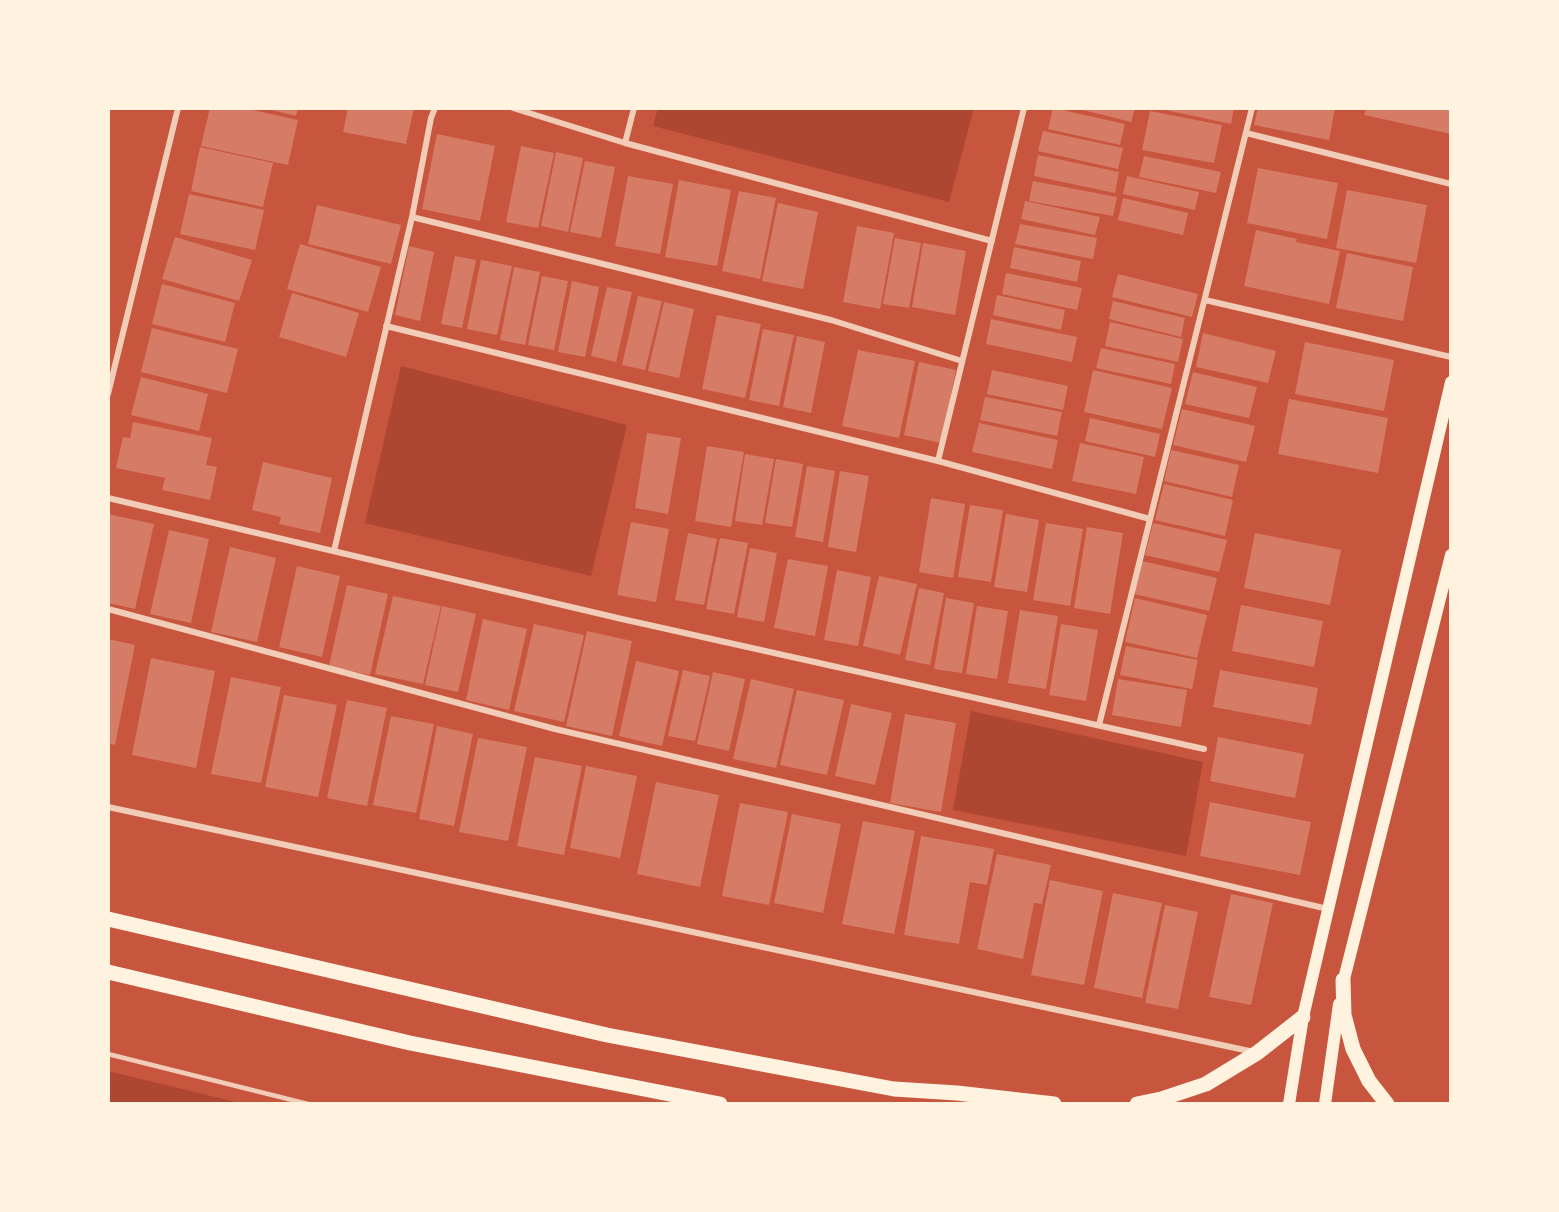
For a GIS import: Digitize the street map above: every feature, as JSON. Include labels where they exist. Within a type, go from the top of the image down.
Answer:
[{"type":"main road","points":[[1289,1104],[1303,1017],[1451,382]]},
{"type":"main road","points":[[1325,1104],[1343,980],[1451,555]]},
{"type":"main road","points":[[108,919],[607,1035],[894,1089],[957,1093],[1054,1104]]},
{"type":"main road","points":[[108,972],[410,1043],[720,1104]]},
{"type":"main road","points":[[1343,980],[1344,1015],[1353,1050],[1369,1081],[1387,1104]]},
{"type":"main road","points":[[1137,1104],[1161,1099],[1206,1084],[1257,1053],[1303,1017]]},
{"type":"street","points":[[108,394],[178,108]]},
{"type":"street","points":[[334,551],[412,217],[431,118],[435,108]]},
{"type":"street","points":[[513,108],[625,144],[992,241]]},
{"type":"street","points":[[625,144],[634,108]]},
{"type":"street","points":[[938,461],[1024,108]]},
{"type":"street","points":[[1099,725],[1252,108]]},
{"type":"street","points":[[1246,133],[1451,184]]},
{"type":"street","points":[[412,217],[831,320],[962,362]]},
{"type":"street","points":[[1205,300],[1451,357]]},
{"type":"street","points":[[386,326],[938,461],[1150,519]]},
{"type":"street","points":[[108,498],[622,619],[1204,749]]},
{"type":"street","points":[[108,609],[555,729],[1328,909]]},
{"type":"street","points":[[108,807],[1257,1053]]},
{"type":"lane","points":[[108,1054],[308,1104]]},
{"type":"shaded area","points":[[658,108],[974,108],[949,202],[653,126]]},
{"type":"shaded area","points":[[401,366],[627,425],[591,576],[365,523]]},
{"type":"shaded area","points":[[971,711],[1203,762],[1186,856],[953,810]]},
{"type":"shaded area","points":[[108,1071],[244,1104],[108,1104]]},
{"type":"building","points":[[210,108],[244,108],[298,120],[288,165],[201,146]]},
{"type":"building","points":[[264,108],[298,108],[296,116]]},
{"type":"building","points":[[348,108],[414,108],[406,144],[343,132]]},
{"type":"building","points":[[1053,108],[1125,124],[1120,145],[1048,129]]},
{"type":"building","points":[[1075,108],[1135,108],[1131,122]]},
{"type":"building","points":[[1156,108],[1234,108],[1231,124]]},
{"type":"building","points":[[1258,108],[1335,108],[1329,140],[1254,125]]},
{"type":"building","points":[[1367,108],[1451,108],[1451,134],[1364,115]]},
{"type":"building","points":[[1150,111],[1222,125],[1214,163],[1142,150]]},
{"type":"building","points":[[1043,131],[1123,148],[1118,169],[1038,151]]},
{"type":"building","points":[[437,134],[495,146],[480,221],[422,209]]},
{"type":"building","points":[[521,146],[554,153],[538,228],[506,222]]},
{"type":"building","points":[[200,147],[273,163],[263,207],[191,191]]},
{"type":"building","points":[[556,152],[583,158],[568,232],[541,226]]},
{"type":"building","points":[[1038,155],[1119,172],[1115,193],[1034,176]]},
{"type":"building","points":[[1144,156],[1221,172],[1216,193],[1139,177]]},
{"type":"building","points":[[585,161],[615,167],[601,238],[570,232]]},
{"type":"building","points":[[1258,168],[1338,183],[1327,239],[1247,223]]},
{"type":"building","points":[[628,176],[673,184],[660,254],[615,246]]},
{"type":"building","points":[[1127,176],[1199,192],[1195,210],[1123,194]]},
{"type":"building","points":[[679,180],[731,190],[717,266],[665,257]]},
{"type":"building","points":[[1033,181],[1117,197],[1113,216],[1029,201]]},
{"type":"building","points":[[1347,190],[1427,205],[1416,263],[1336,248]]},
{"type":"building","points":[[739,191],[776,198],[760,279],[722,271]]},
{"type":"building","points":[[189,194],[264,210],[255,250],[180,234]]},
{"type":"building","points":[[1123,198],[1188,213],[1183,235],[1118,220]]},
{"type":"building","points":[[1025,201],[1100,217],[1095,235],[1021,219]]},
{"type":"building","points":[[778,203],[818,212],[803,289],[762,281]]},
{"type":"building","points":[[317,205],[401,225],[391,264],[308,244]]},
{"type":"building","points":[[1020,224],[1097,238],[1093,259],[1015,244]]},
{"type":"building","points":[[857,226],[894,233],[880,309],[843,302]]},
{"type":"building","points":[[1256,230],[1297,239],[1296,242],[1340,251],[1329,304],[1244,286]]},
{"type":"building","points":[[175,237],[252,260],[239,301],[162,279]]},
{"type":"building","points":[[895,238],[921,243],[909,308],[883,304]]},
{"type":"building","points":[[923,243],[966,251],[955,315],[912,307]]},
{"type":"building","points":[[300,244],[381,267],[368,312],[287,289]]},
{"type":"building","points":[[409,246],[434,252],[420,321],[395,315]]},
{"type":"building","points":[[1014,247],[1081,261],[1077,282],[1010,268]]},
{"type":"building","points":[[1347,253],[1413,267],[1403,321],[1336,308]]},
{"type":"building","points":[[455,256],[476,260],[462,328],[441,324]]},
{"type":"building","points":[[481,260],[512,266],[497,335],[467,329]]},
{"type":"building","points":[[514,267],[540,272],[525,345],[500,340]]},
{"type":"building","points":[[1006,273],[1082,288],[1077,310],[1002,294]]},
{"type":"building","points":[[1118,274],[1198,294],[1192,317],[1112,297]]},
{"type":"building","points":[[542,276],[568,281],[554,350],[528,345]]},
{"type":"building","points":[[572,281],[599,287],[585,357],[558,352]]},
{"type":"building","points":[[162,284],[235,303],[225,342],[152,324]]},
{"type":"building","points":[[607,287],[632,292],[616,362],[591,356]]},
{"type":"building","points":[[292,293],[359,313],[346,357],[279,337]]},
{"type":"building","points":[[997,295],[1065,310],[1061,330],[993,315]]},
{"type":"building","points":[[638,296],[662,301],[645,370],[622,365]]},
{"type":"building","points":[[1113,301],[1185,318],[1181,337],[1109,319]]},
{"type":"building","points":[[664,302],[694,309],[679,378],[648,371]]},
{"type":"building","points":[[717,315],[761,324],[745,398],[702,389]]},
{"type":"building","points":[[991,319],[1077,337],[1072,362],[986,344]]},
{"type":"building","points":[[1110,322],[1183,339],[1178,362],[1105,346]]},
{"type":"building","points":[[152,328],[238,349],[227,393],[141,372]]},
{"type":"building","points":[[763,329],[794,335],[779,406],[749,400]]},
{"type":"building","points":[[1203,333],[1276,351],[1268,383],[1196,367]]},
{"type":"building","points":[[797,336],[825,342],[811,413],[783,407]]},
{"type":"building","points":[[1305,342],[1394,360],[1384,411],[1295,394]]},
{"type":"building","points":[[1101,348],[1175,364],[1171,384],[1096,368]]},
{"type":"building","points":[[858,350],[915,361],[899,438],[842,426]]},
{"type":"building","points":[[919,362],[956,370],[941,443],[904,435]]},
{"type":"building","points":[[992,370],[1068,386],[1063,410],[987,394]]},
{"type":"building","points":[[1093,370],[1172,388],[1162,429],[1084,412]]},
{"type":"building","points":[[1193,372],[1257,387],[1249,418],[1185,404]]},
{"type":"building","points":[[141,377],[208,394],[199,431],[131,415]]},
{"type":"building","points":[[985,397],[1062,412],[1057,436],[980,420]]},
{"type":"building","points":[[1289,399],[1388,418],[1378,473],[1278,454]]},
{"type":"building","points":[[1182,409],[1255,426],[1246,462],[1173,445]]},
{"type":"building","points":[[1090,418],[1160,434],[1155,457],[1085,441]]},
{"type":"building","points":[[133,422],[212,438],[206,465],[217,467],[210,500],[162,490],[165,478],[116,468],[123,437],[130,438]]},
{"type":"building","points":[[979,423],[1058,440],[1052,469],[972,452]]},
{"type":"building","points":[[647,433],[681,438],[668,514],[635,508]]},
{"type":"building","points":[[1080,443],[1144,457],[1136,494],[1072,481]]},
{"type":"building","points":[[707,446],[744,452],[731,527],[695,521]]},
{"type":"building","points":[[1171,450],[1239,465],[1232,497],[1164,481]]},
{"type":"building","points":[[745,454],[774,459],[762,525],[735,521]]},
{"type":"building","points":[[776,459],[803,464],[792,527],[765,523]]},
{"type":"building","points":[[263,462],[332,478],[320,533],[279,524],[281,517],[252,510]]},
{"type":"building","points":[[807,466],[835,471],[823,542],[795,537]]},
{"type":"building","points":[[840,471],[869,476],[856,552],[828,547]]},
{"type":"building","points":[[1164,484],[1233,500],[1225,536],[1155,520]]},
{"type":"building","points":[[931,498],[965,504],[953,578],[919,572]]},
{"type":"building","points":[[970,505],[1003,510],[991,582],[958,577]]},
{"type":"building","points":[[108,514],[154,524],[135,609],[108,603]]},
{"type":"building","points":[[1006,514],[1039,520],[1027,592],[994,587]]},
{"type":"building","points":[[631,522],[669,529],[656,602],[617,595]]},
{"type":"building","points":[[1046,523],[1083,529],[1070,606],[1033,600]]},
{"type":"building","points":[[1153,523],[1227,540],[1219,572],[1145,555]]},
{"type":"building","points":[[1087,527],[1123,533],[1110,614],[1074,608]]},
{"type":"building","points":[[169,530],[209,539],[191,623],[150,614]]},
{"type":"building","points":[[688,533],[717,539],[704,605],[675,600]]},
{"type":"building","points":[[1255,533],[1341,550],[1330,605],[1244,588]]},
{"type":"building","points":[[720,538],[748,543],[734,614],[706,609]]},
{"type":"building","points":[[230,547],[276,558],[257,642],[211,632]]},
{"type":"building","points":[[750,548],[777,553],[764,622],[737,617]]},
{"type":"building","points":[[788,559],[828,566],[815,636],[774,628]]},
{"type":"building","points":[[1142,561],[1217,578],[1209,611],[1134,594]]},
{"type":"building","points":[[297,566],[340,576],[322,657],[279,647]]},
{"type":"building","points":[[837,570],[871,577],[858,646],[824,640]]},
{"type":"building","points":[[879,576],[917,584],[900,655],[863,646]]},
{"type":"building","points":[[347,585],[388,594],[370,675],[329,666]]},
{"type":"building","points":[[919,588],[944,593],[930,665],[905,660]]},
{"type":"building","points":[[393,596],[441,606],[423,684],[375,674]]},
{"type":"building","points":[[946,598],[974,603],[962,673],[934,669]]},
{"type":"building","points":[[1135,598],[1207,615],[1197,658],[1125,642]]},
{"type":"building","points":[[1241,605],[1323,621],[1314,667],[1232,651]]},
{"type":"building","points":[[442,606],[476,614],[458,692],[425,685]]},
{"type":"building","points":[[977,606],[1008,611],[997,679],[966,674]]},
{"type":"building","points":[[1020,610],[1058,616],[1046,689],[1008,683]]},
{"type":"building","points":[[483,619],[527,629],[509,710],[466,700]]},
{"type":"building","points":[[534,624],[584,635],[564,722],[514,711]]},
{"type":"building","points":[[1061,624],[1098,630],[1086,701],[1049,695]]},
{"type":"building","points":[[587,631],[632,641],[612,736],[566,726]]},
{"type":"building","points":[[108,639],[135,645],[115,745],[108,743]]},
{"type":"building","points":[[1126,646],[1198,660],[1192,689],[1120,675]]},
{"type":"building","points":[[151,658],[215,671],[196,768],[132,755]]},
{"type":"building","points":[[636,661],[679,671],[662,746],[619,736]]},
{"type":"building","points":[[683,670],[710,676],[695,741],[668,736]]},
{"type":"building","points":[[1220,670],[1318,688],[1311,725],[1213,707]]},
{"type":"building","points":[[713,672],[745,679],[729,751],[697,744]]},
{"type":"building","points":[[231,677],[281,687],[261,783],[211,774]]},
{"type":"building","points":[[751,679],[794,689],[776,768],[733,759]]},
{"type":"building","points":[[1118,679],[1187,690],[1181,727],[1112,715]]},
{"type":"building","points":[[797,690],[844,700],[827,775],[780,765]]},
{"type":"building","points":[[284,695],[337,705],[318,797],[265,787]]},
{"type":"building","points":[[347,700],[387,708],[367,806],[327,798]]},
{"type":"building","points":[[851,704],[892,713],[875,785],[835,776]]},
{"type":"building","points":[[905,714],[956,723],[941,812],[890,803]]},
{"type":"building","points":[[391,716],[434,724],[416,813],[373,805]]},
{"type":"building","points":[[437,726],[473,734],[454,826],[419,819]]},
{"type":"building","points":[[1218,737],[1304,754],[1295,798],[1210,781]]},
{"type":"building","points":[[478,738],[527,747],[508,841],[459,832]]},
{"type":"building","points":[[535,757],[582,766],[564,855],[517,846]]},
{"type":"building","points":[[586,766],[637,776],[620,858],[570,848]]},
{"type":"building","points":[[656,782],[719,795],[700,887],[637,874]]},
{"type":"building","points":[[1210,802],[1311,822],[1300,875],[1200,856]]},
{"type":"building","points":[[740,803],[788,812],[769,905],[722,896]]},
{"type":"building","points":[[792,814],[841,824],[823,913],[774,903]]},
{"type":"building","points":[[863,821],[915,831],[894,934],[842,924]]},
{"type":"building","points":[[921,836],[994,849],[987,885],[970,882],[959,944],[904,935]]},
{"type":"building","points":[[997,854],[1051,865],[1042,904],[1034,903],[1023,959],[977,949]]},
{"type":"building","points":[[1050,880],[1103,891],[1084,985],[1031,975]]},
{"type":"building","points":[[1113,893],[1162,903],[1142,998],[1094,988]]},
{"type":"building","points":[[1231,894],[1273,903],[1251,1005],[1209,997]]},
{"type":"building","points":[[1165,905],[1198,912],[1178,1009],[1145,1003]]}]
